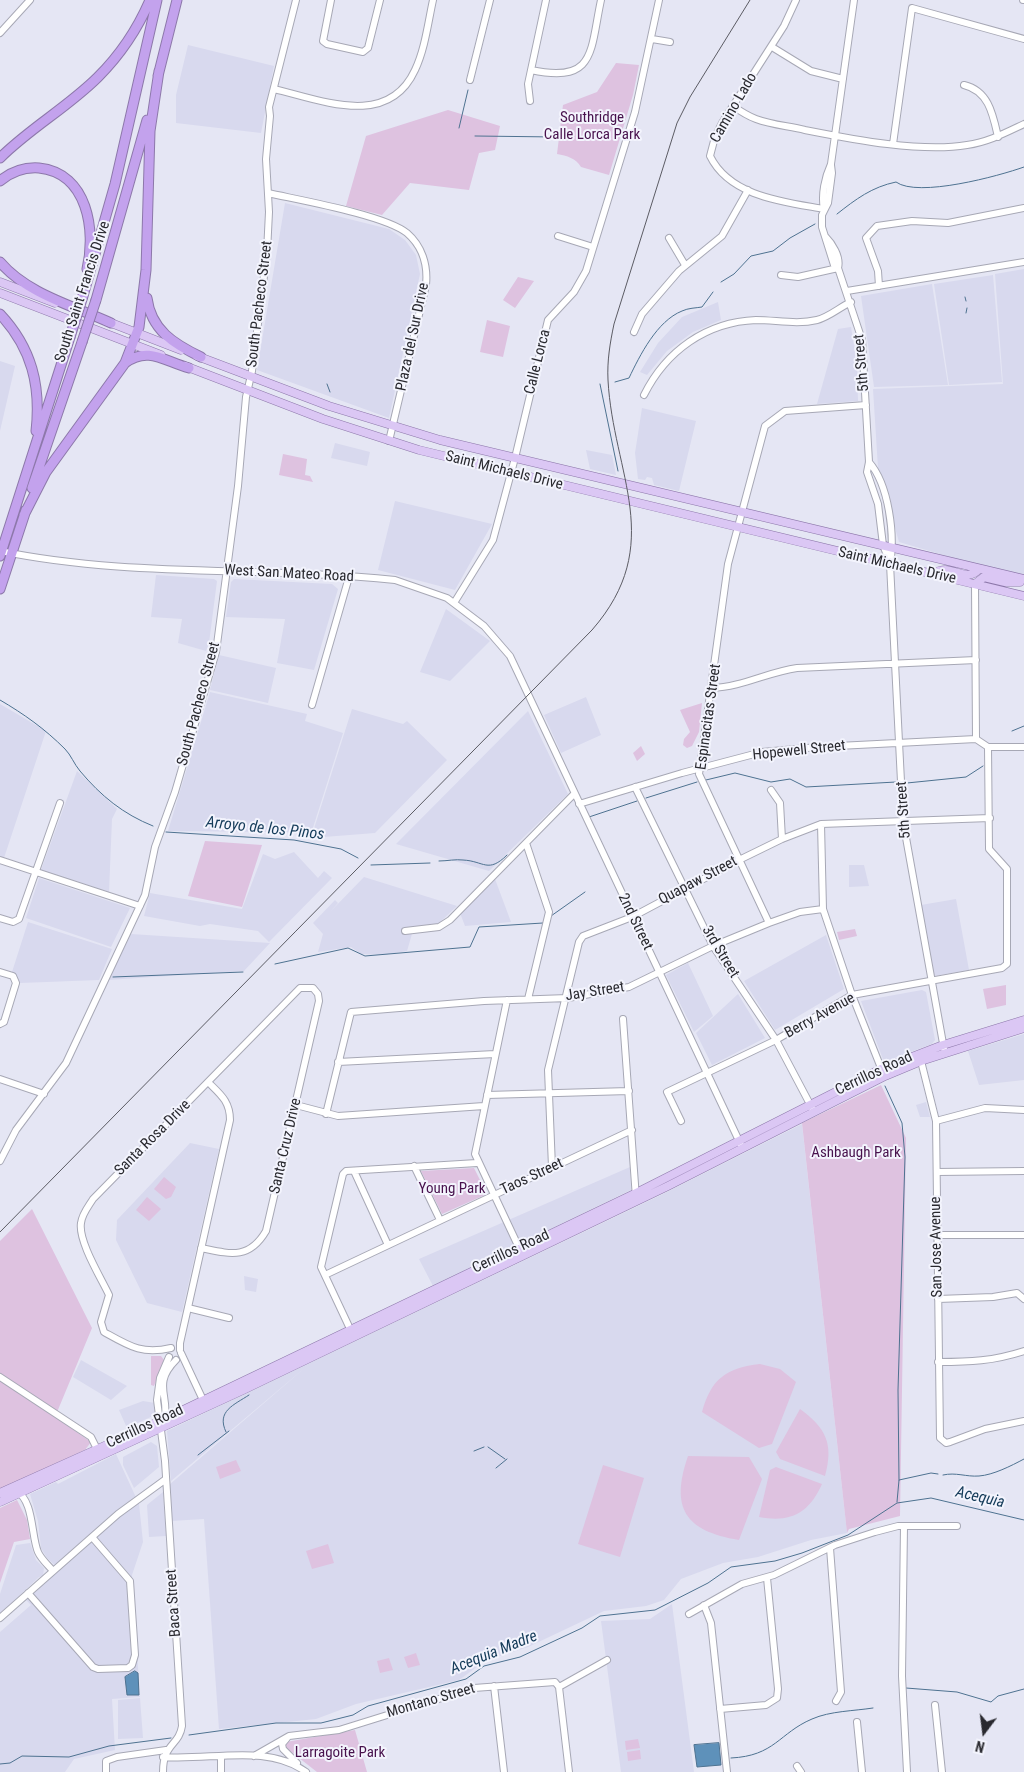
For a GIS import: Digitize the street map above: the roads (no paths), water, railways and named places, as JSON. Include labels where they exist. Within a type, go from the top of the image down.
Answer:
[{"type":"highway","points":[[0,158],[98,77],[126,43],[150,0]]},
{"type":"highway","name":"South Saint Francis Drive","points":[[1,553],[109,210],[157,0]]},
{"type":"highway","name":"South Saint Francis Drive","points":[[0,589],[96,300],[124,206],[177,0]]},
{"type":"highway","points":[[24,515],[46,472],[125,363],[138,333],[146,270],[150,131],[159,71]]},
{"type":"highway","points":[[0,181],[14,172],[26,169],[45,169],[63,176],[78,191],[88,214],[90,235],[90,253],[82,295]]},
{"type":"highway","points":[[0,262],[13,274],[40,292],[111,323]]},
{"type":"highway","points":[[146,270],[148,302],[154,322],[173,342],[201,357]]},
{"type":"highway","points":[[0,314],[23,344],[36,382],[38,416],[30,463]]},
{"type":"highway","points":[[125,363],[137,355],[145,354],[189,368]]},
{"type":"main road","name":"Saint Michaels Drive","points":[[0,282],[251,376],[393,426],[515,458],[1024,580]]},
{"type":"main road","name":"Saint Michaels Drive","points":[[0,293],[173,359],[189,368],[247,391],[389,441],[511,474],[1024,596]]},
{"type":"main road","points":[[929,573],[946,570],[967,576],[975,574],[979,569]]},
{"type":"main road","points":[[975,584],[984,577],[1005,582],[1024,580]]},
{"type":"main road","name":"Cerrillos Road","points":[[0,1502],[162,1422],[636,1198],[883,1072],[1024,1020]]},
{"type":"main road","name":"Cerrillos Road","points":[[944,1049],[1024,1028]]},
{"type":"main road","name":"Cerrillos Road","points":[[0,1493],[162,1422],[203,1400],[352,1333]]},
{"type":"street","points":[[0,33],[30,0]]},
{"type":"street","name":"South Pacheco Street","points":[[0,1161],[12,1136],[66,1063],[140,906],[147,889],[155,847],[175,792],[216,652],[225,571],[238,486],[247,391],[251,376],[268,239],[266,159],[270,116],[274,108],[272,101],[274,89],[296,0]]},
{"type":"street","points":[[331,0],[323,41],[327,44],[363,52],[368,48],[380,0]]},
{"type":"street","points":[[274,89],[351,107],[370,106],[388,99],[404,86],[416,68],[433,0]]},
{"type":"street","points":[[470,80],[490,0]]},
{"type":"street","points":[[530,101],[528,88],[546,0]]},
{"type":"street","points":[[531,70],[564,74],[572,72],[583,65],[591,48],[601,0]]},
{"type":"street","name":"Calle Lorca","points":[[454,603],[492,540],[511,474],[548,320],[578,286],[593,247],[635,112],[659,0]]},
{"type":"street","name":"Camino Lado","points":[[796,0],[788,20],[733,106],[715,138],[710,156],[722,173],[748,190],[776,201],[824,209]]},
{"type":"street","name":"5th Street","points":[[854,0],[831,164],[827,173],[824,192],[822,223],[834,265],[838,268],[848,291],[862,340],[869,462],[867,472],[880,511],[882,545],[890,564]]},
{"type":"street","points":[[893,144],[912,8],[1024,39]]},
{"type":"street","points":[[652,39],[670,42]]},
{"type":"street","points":[[772,46],[811,71],[843,78]]},
{"type":"street","points":[[964,85],[978,91],[987,102],[998,137]]},
{"type":"street","points":[[733,106],[762,121],[835,136],[893,144],[958,146],[998,137],[1024,124]]},
{"type":"street","points":[[634,332],[646,309],[686,265],[722,236],[748,190]]},
{"type":"street","name":"Plaza del Sur Drive","points":[[268,193],[376,219],[396,226],[416,242],[425,264],[426,285],[389,441]]},
{"type":"street","points":[[879,286],[878,271],[866,238],[877,226],[912,221],[948,223],[1024,208]]},
{"type":"street","points":[[558,236],[593,247]]},
{"type":"street","points":[[669,238],[686,265]]},
{"type":"street","points":[[848,291],[1024,262]]},
{"type":"street","points":[[781,275],[798,278],[838,268]]},
{"type":"street","points":[[644,395],[652,379],[668,359],[685,344],[705,333],[724,325],[748,321],[815,321],[851,302]]},
{"type":"street","name":"Espinacitas Street","points":[[769,923],[700,774],[699,768],[712,688],[728,564],[765,426],[785,411],[866,404]]},
{"type":"street","name":"5th Street","points":[[869,462],[874,467],[889,508],[893,548],[890,564],[903,821],[930,981],[944,1049]]},
{"type":"street","name":"West San Mateo Road","points":[[1,553],[84,562],[349,577],[405,583],[437,594],[454,603],[497,639],[510,656],[528,695]]},
{"type":"street","points":[[312,705],[349,577]]},
{"type":"street","points":[[975,584],[976,739],[988,747],[1024,747]]},
{"type":"street","points":[[712,688],[745,684],[791,669],[976,660]]},
{"type":"street","name":"2nd Street","points":[[528,695],[741,1145]]},
{"type":"street","name":"Hopewell Street","points":[[578,804],[699,768],[771,751],[976,739]]},
{"type":"street","points":[[988,747],[990,818]]},
{"type":"street","name":"3rd Street","points":[[635,786],[713,946],[776,1040],[812,1108]]},
{"type":"street","points":[[771,790],[780,803],[782,839]]},
{"type":"street","points":[[405,931],[439,927],[450,920],[574,794]]},
{"type":"street","points":[[0,918],[13,922],[19,919],[60,803]]},
{"type":"street","name":"Quapaw Street","points":[[552,1167],[548,1070],[583,936],[632,917],[685,887],[739,860],[782,839],[821,824],[990,818]]},
{"type":"street","name":"Berry Avenue","points":[[681,1121],[667,1092],[776,1040],[852,995],[1002,968],[1007,964],[1007,869],[989,849],[990,818]]},
{"type":"street","points":[[821,824],[823,909],[852,995],[883,1072]]},
{"type":"street","points":[[526,843],[549,912],[528,999]]},
{"type":"street","points":[[0,860],[140,906]]},
{"type":"street","name":"Jay Street","points":[[338,1062],[351,1012],[507,1000],[568,998],[629,987],[660,974],[713,946],[769,923],[800,912],[823,909]]},
{"type":"street","points":[[0,972],[13,976],[16,983],[4,1022],[0,1024]]},
{"type":"street","name":"Santa Rosa Drive","points":[[175,1352],[132,1348],[104,1332],[101,1327],[109,1295],[82,1237],[81,1223],[84,1212],[93,1199],[300,988],[313,988]]},
{"type":"street","name":"Santa Cruz Drive","points":[[201,1248],[228,1254],[239,1254],[260,1242],[269,1220],[319,1001],[318,994],[313,988]]},
{"type":"street","points":[[507,1000],[475,1154],[477,1163],[521,1252]]},
{"type":"street","points":[[624,1019],[636,1198]]},
{"type":"street","points":[[326,1114],[338,1062],[495,1054]]},
{"type":"street","name":"San Jose Avenue","points":[[920,1057],[936,1121],[939,1433],[943,1442],[950,1442],[985,1429],[1024,1421]]},
{"type":"street","points":[[0,1079],[44,1094]]},
{"type":"street","name":"Baca Street","points":[[163,1772],[163,1757],[179,1736],[182,1726],[182,1708],[162,1422],[163,1381],[175,1352],[188,1308],[230,1120],[230,1108],[226,1100],[208,1082]]},
{"type":"street","points":[[487,1094],[549,1094],[629,1090]]},
{"type":"street","points":[[296,1105],[338,1116],[484,1106]]},
{"type":"street","points":[[936,1121],[985,1108],[1024,1110]]},
{"type":"street","name":"Taos Street","points":[[325,1275],[632,1130]]},
{"type":"street","points":[[352,1333],[321,1267],[343,1174],[346,1171],[477,1163]]},
{"type":"street","points":[[414,1166],[440,1220]]},
{"type":"street","points":[[354,1171],[388,1245]]},
{"type":"street","points":[[937,1172],[1024,1171]]},
{"type":"street","points":[[938,1235],[1024,1235]]},
{"type":"street","points":[[938,1299],[1017,1294],[1024,1299]]},
{"type":"street","points":[[188,1308],[229,1318]]},
{"type":"street","points":[[938,1362],[977,1362],[998,1359],[1024,1351]]},
{"type":"street","points":[[175,1352],[186,1361],[203,1400]]},
{"type":"street","points":[[0,1377],[93,1438],[97,1449]]},
{"type":"street","points":[[0,1618],[92,1536],[166,1479]]},
{"type":"street","points":[[10,1488],[20,1493],[29,1510],[38,1554],[53,1571]]},
{"type":"street","points":[[904,1526],[902,1676],[907,1772]]},
{"type":"street","points":[[689,1614],[742,1584],[767,1578],[830,1548],[891,1527],[957,1526]]},
{"type":"street","points":[[28,1593],[93,1667],[98,1669],[128,1668],[132,1665],[135,1655],[130,1581],[92,1536]]},
{"type":"street","points":[[830,1548],[841,1692],[836,1701]]},
{"type":"street","points":[[720,1709],[766,1705],[777,1698],[778,1689],[767,1578]]},
{"type":"street","points":[[704,1605],[711,1623],[727,1772]]},
{"type":"street","points":[[570,1772],[559,1687],[606,1660]]},
{"type":"street","name":"Montano Street","points":[[254,1756],[289,1736],[338,1730],[474,1688],[555,1682],[559,1687]]},
{"type":"street","points":[[494,1686],[504,1772]]},
{"type":"street","points":[[935,1705],[942,1772]]},
{"type":"street","points":[[857,1722],[862,1772]]},
{"type":"street","points":[[289,1736],[282,1744],[283,1749],[303,1770]]},
{"type":"street","points":[[106,1772],[106,1761],[117,1757],[168,1748]]},
{"type":"street","points":[[163,1757],[254,1756],[281,1758],[303,1770]]},
{"type":"street","points":[[221,1757],[221,1772]]},
{"type":"water","points":[[135,1671],[138,1673],[139,1695],[127,1695],[125,1677]]},
{"type":"water","points":[[719,1743],[721,1765],[697,1767],[694,1745]]},
{"type":"waterway","points":[[459,128],[468,90]]},
{"type":"waterway","points":[[475,136],[556,137]]},
{"type":"waterway","name":"Arroyo de los Pinos","points":[[837,214],[865,194],[887,184],[896,182],[922,188],[940,187],[978,180],[1024,167]]},
{"type":"waterway","name":"Arroyo de los Pinos","points":[[721,282],[734,274],[751,256],[773,251],[790,238],[815,224]]},
{"type":"waterway","name":"Arroyo de los Pinos","points":[[615,382],[629,378],[650,340],[665,322],[684,310],[702,307],[713,292]]},
{"type":"waterway","points":[[965,297],[966,301]]},
{"type":"waterway","points":[[966,313],[967,308]]},
{"type":"waterway","points":[[327,384],[330,392]]},
{"type":"waterway","points":[[600,384],[618,471]]},
{"type":"waterway","name":"Arroyo de los Pinos","points":[[0,700],[34,722],[67,751],[80,771],[104,796],[122,810],[153,826]]},
{"type":"waterway","name":"Arroyo de los Pinos","points":[[1012,731],[1024,726]]},
{"type":"waterway","name":"Arroyo de los Pinos","points":[[907,783],[966,777],[983,766]]},
{"type":"waterway","name":"Arroyo de los Pinos","points":[[706,780],[735,773],[771,782],[790,779],[806,787],[896,782]]},
{"type":"waterway","name":"Arroyo de los Pinos","points":[[646,798],[697,782]]},
{"type":"waterway","name":"Arroyo de los Pinos","points":[[589,817],[637,801]]},
{"type":"waterway","name":"Arroyo de los Pinos","points":[[166,832],[294,840],[341,849],[358,858]]},
{"type":"waterway","name":"Arroyo de los Pinos","points":[[439,861],[460,860],[490,865],[501,861],[507,855]]},
{"type":"waterway","name":"Arroyo de los Pinos","points":[[371,865],[430,863]]},
{"type":"waterway","points":[[551,916],[585,892]]},
{"type":"waterway","points":[[275,964],[348,948],[365,956],[470,947],[479,927],[543,923]]},
{"type":"waterway","points":[[113,977],[243,972]]},
{"type":"waterway","points":[[885,1086],[902,1123],[905,1157],[898,1390],[899,1480]]},
{"type":"waterway","points":[[226,1432],[223,1419],[228,1409],[249,1395]]},
{"type":"waterway","points":[[198,1455],[229,1431]]},
{"type":"waterway","points":[[474,1451],[484,1447]]},
{"type":"waterway","points":[[488,1447],[505,1459]]},
{"type":"waterway","points":[[496,1468],[507,1459]]},
{"type":"waterway","points":[[943,1475],[974,1476],[990,1474],[1024,1459]]},
{"type":"waterway","points":[[897,1502],[899,1480],[931,1473],[938,1474]]},
{"type":"waterway","name":"Acequia Madre","points":[[189,1735],[276,1723],[321,1723],[353,1715],[368,1706],[466,1679],[484,1666],[520,1657],[582,1628],[600,1616],[655,1610],[708,1583],[731,1567],[775,1561],[802,1553],[848,1535],[897,1503],[931,1498],[1024,1520]]},
{"type":"waterway","points":[[906,1688],[957,1692],[991,1702],[998,1696],[1024,1689]]},
{"type":"waterway","points":[[731,1758],[758,1753],[801,1725],[819,1716],[873,1708]]},
{"type":"waterway","name":"Acequia Madre","points":[[0,1764],[10,1763],[22,1756],[69,1757],[109,1746],[171,1738]]},
{"type":"railway","points":[[0,1232],[592,630],[614,598],[627,568],[631,538],[630,508],[612,414],[608,380],[609,352],[614,324],[677,123],[690,97],[750,0]]},
{"type":"park label","name":"Southridge Calle Lorca Park","points":[[592,126]]},
{"type":"park label","name":"Ashbaugh Park","points":[[856,1153]]},
{"type":"park label","name":"Young Park","points":[[452,1189]]},
{"type":"park label","name":"Larragoite Park","points":[[340,1753]]},
{"type":"water label","name":"Acequia","points":[[980,1498]]}]
